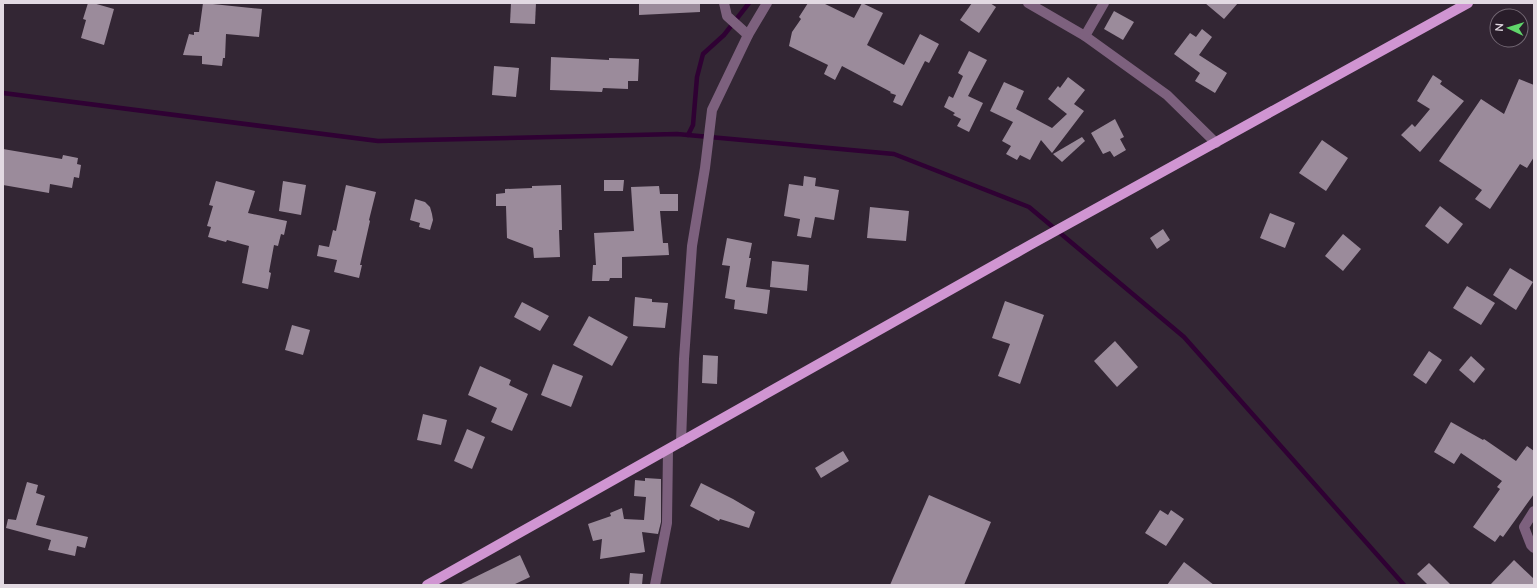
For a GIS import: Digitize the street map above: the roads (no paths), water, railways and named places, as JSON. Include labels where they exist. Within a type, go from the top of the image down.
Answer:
[{"type":"main road","points":[[427,585],[1030,245],[1468,3]]},
{"type":"street","points":[[724,3],[728,16],[744,31]]},
{"type":"street","points":[[681,442],[684,359],[692,246],[705,168],[712,110],[744,31],[767,3]]},
{"type":"street","points":[[1028,3],[1085,36],[1167,95],[1216,143]]},
{"type":"street","points":[[1085,36],[1104,3]]},
{"type":"street","points":[[655,585],[667,523],[668,450]]},
{"type":"street","points":[[1534,511],[1524,527],[1530,545],[1534,548]]},
{"type":"waterway","points":[[688,135],[693,125],[697,77],[703,54],[724,35],[749,3]]},
{"type":"waterway","points":[[3,93],[378,141],[677,134],[894,154],[1029,207],[1184,337],[1404,585]]}]
